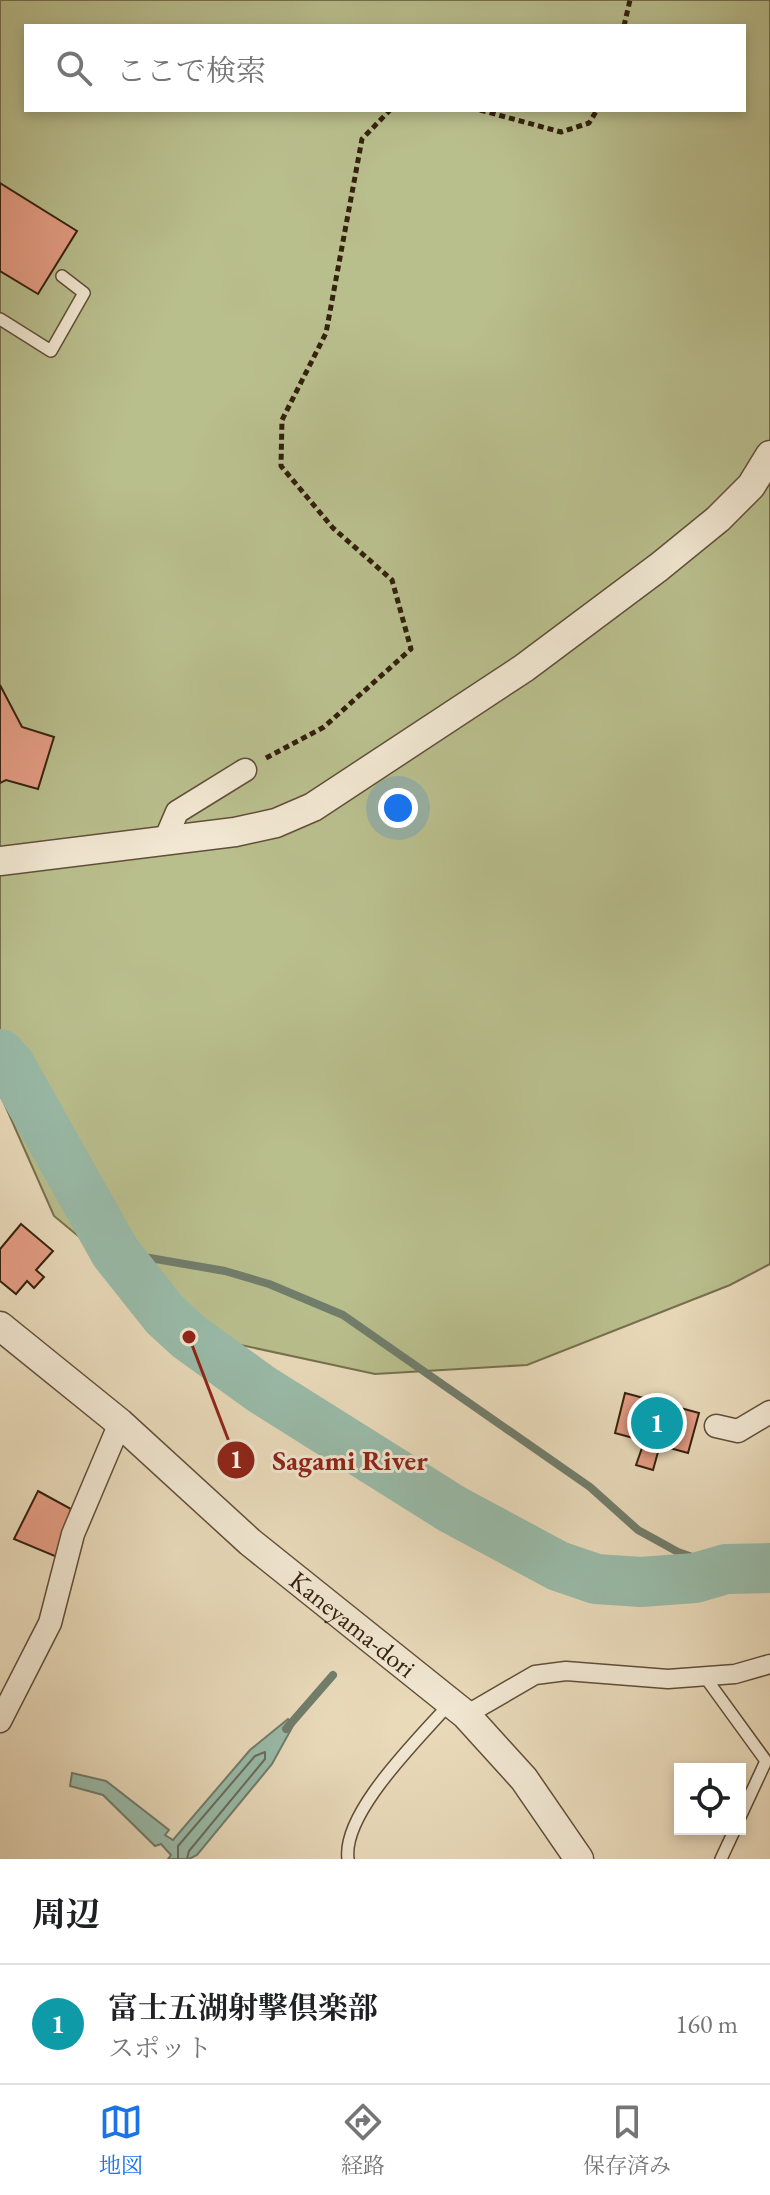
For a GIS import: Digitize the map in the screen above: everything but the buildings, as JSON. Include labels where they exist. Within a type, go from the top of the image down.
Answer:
[{"type":"street","points":[[0,861],[249,829],[276,823],[313,807],[524,668],[718,519],[751,486],[770,455]]},
{"type":"street","points":[[165,840],[177,812],[245,770]]},
{"type":"street","name":"Kaneyama-dori","points":[[0,1326],[120,1423],[250,1542],[458,1709],[524,1779],[579,1859]]},
{"type":"street","points":[[716,1426],[738,1431],[770,1412]]},
{"type":"street","points":[[0,1721],[50,1623],[73,1534],[120,1423]]},
{"type":"street","points":[[458,1709],[535,1675],[566,1671],[668,1679],[735,1674],[770,1664]]},
{"type":"lane","points":[[0,319],[51,351],[84,293],[62,276]]},
{"type":"lane","points":[[705,1677],[768,1760],[746,1805]]},
{"type":"lane","points":[[348,1859],[352,1830],[362,1807],[458,1709]]},
{"type":"lane","points":[[721,1859],[732,1835]]},
{"type":"path","points":[[624,24],[630,0]]},
{"type":"path","points":[[245,770],[324,727],[411,649],[392,580],[333,528],[281,466],[282,420],[326,333],[362,139],[388,112]]},
{"type":"path","points":[[487,112],[561,132],[589,123],[596,112]]},
{"type":"shaded area","points":[[0,0],[770,0],[770,1264],[730,1285],[527,1365],[375,1374],[199,1336],[54,1216],[0,1094]]},
{"type":"water","points":[[288,1719],[294,1724],[272,1764],[197,1855],[189,1859],[168,1859],[171,1855],[161,1844],[155,1846],[103,1795],[70,1786],[72,1773],[106,1781],[169,1830],[165,1835],[173,1840],[250,1750]]},
{"type":"waterway","points":[[0,1054],[10,1065],[115,1252],[165,1315],[189,1337],[261,1389],[452,1509],[558,1566],[596,1579],[641,1582],[695,1578],[726,1569],[770,1568]]},
{"type":"waterway","points":[[115,1252],[225,1271],[269,1284],[343,1315],[590,1487],[638,1530],[678,1552],[726,1569]]},
{"type":"waterway","points":[[286,1729],[333,1675]]},
{"type":"place","name":"Sagami River","points":[[189,1337]]},
{"type":"place","name":"富士五湖射撃倶楽部","points":[[657,1423]]}]
